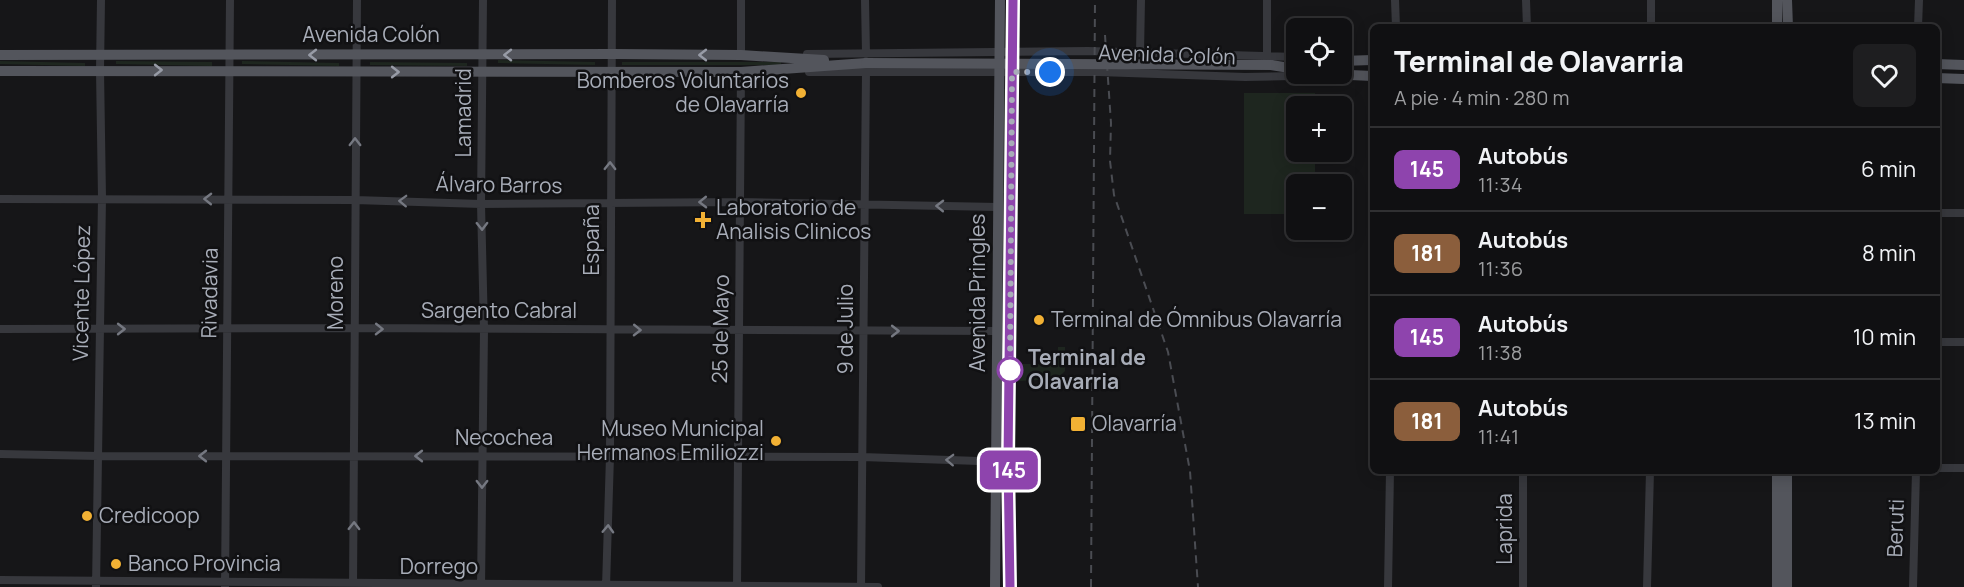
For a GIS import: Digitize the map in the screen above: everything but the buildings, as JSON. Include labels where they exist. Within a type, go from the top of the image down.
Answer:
[{"type":"main road","name":"Avenida Pringles","points":[[994,587],[1000,0]]},
{"type":"main road","name":"Avenida Pringles","points":[[1010,587],[1008,462],[1013,0]]},
{"type":"main road","points":[[1777,0],[1777,24]]},
{"type":"main road","points":[[1787,0],[1788,24]]},
{"type":"main road","name":"Avenida Colón","points":[[0,56],[101,54],[741,55],[866,63]]},
{"type":"main road","name":"Avenida Colón","points":[[1269,60],[1286,66]]},
{"type":"main road","name":"Avenida Colón","points":[[0,71],[741,72],[866,63],[1269,60],[1286,63]]},
{"type":"main road","points":[[1352,60],[1370,60]]},
{"type":"main road","points":[[1940,64],[1964,65]]},
{"type":"main road","name":"Avenida Colón","points":[[1352,75],[1370,76]]},
{"type":"main road","points":[[1940,78],[1964,79]]},
{"type":"main road","points":[[1776,474],[1777,587]]},
{"type":"main road","points":[[1787,474],[1787,587]]},
{"type":"street","name":"Vicente López","points":[[96,584],[102,198],[101,0]]},
{"type":"street","name":"Rivadavia","points":[[225,585],[231,0]]},
{"type":"street","name":"Moreno","points":[[353,586],[357,0]]},
{"type":"street","name":"Lamadrid","points":[[482,586],[483,0]]},
{"type":"street","name":"España","points":[[606,586],[610,456],[612,0]]},
{"type":"street","points":[[741,0],[741,55]]},
{"type":"street","name":"9 de Julio","points":[[861,587],[865,331],[865,0]]},
{"type":"street","points":[[1140,53],[1141,0]]},
{"type":"street","points":[[1267,0],[1269,60]]},
{"type":"street","points":[[1395,0],[1395,24]]},
{"type":"street","points":[[1526,0],[1527,24]]},
{"type":"street","points":[[1651,0],[1651,24]]},
{"type":"street","points":[[1918,0],[1918,24]]},
{"type":"street","name":"Avenida Colón","points":[[866,63],[999,52],[1088,51],[1269,60],[1286,58]]},
{"type":"street","name":"Avenida Colón","points":[[866,63],[1000,72],[1108,72],[1245,77],[1286,76]]},
{"type":"street","name":"25 de Mayo","points":[[737,586],[741,72]]},
{"type":"street","name":"Álvaro Barros","points":[[0,199],[355,200],[481,204],[740,202],[998,207]]},
{"type":"street","points":[[1940,213],[1964,213]]},
{"type":"street","name":"Sargento Cabral","points":[[0,329],[998,331]]},
{"type":"street","points":[[1940,342],[1964,342]]},
{"type":"street","name":"Necochea","points":[[0,454],[862,457],[1008,462]]},
{"type":"street","points":[[1940,468],[1964,468]]},
{"type":"street","points":[[1388,587],[1390,474]]},
{"type":"street","name":"Laprida","points":[[1522,474],[1523,587]]},
{"type":"street","points":[[1647,587],[1650,474]]},
{"type":"street","name":"Beruti","points":[[1912,587],[1916,474]]},
{"type":"street","name":"Dorrego","points":[[0,580],[96,584],[878,587]]},
{"type":"street","points":[[1005,587],[1010,587]]},
{"type":"shaded area","points":[[498,60],[595,62],[595,65],[498,63]]},
{"type":"shaded area","points":[[0,61],[85,63],[85,66],[0,64]]},
{"type":"shaded area","points":[[116,61],[212,62],[212,66],[116,64]]},
{"type":"shaded area","points":[[242,61],[339,63],[339,66],[242,64]]},
{"type":"shaded area","points":[[370,62],[467,63],[467,66],[370,65]]},
{"type":"shaded area","points":[[622,62],[781,62],[781,65],[622,65]]},
{"type":"shaded area","points":[[1004,89],[1007,89],[1006,193],[1003,193]]},
{"type":"shaded area","points":[[1244,93],[1315,93],[1315,96],[1286,96],[1286,162],[1315,162],[1315,174],[1286,174],[1286,214],[1244,214]]},
{"type":"shaded area","points":[[1058,347],[1065,347],[1065,371],[1057,379],[1019,381],[1020,364],[1057,364]]},
{"type":"railway","points":[[1091,587],[1095,0]]},
{"type":"railway","points":[[1105,35],[1111,123],[1110,161],[1114,195],[1168,352],[1190,471],[1198,587]]},
{"type":"bus line","name":"145","points":[[1010,587],[1008,462],[1013,0]]},
{"type":"place","name":"Bomberos Voluntarios de Olavarría","points":[[801,93]]},
{"type":"place","name":"Laboratorio de Analisis Clinicos","points":[[703,220]]},
{"type":"place","name":"Terminal de Ómnibus Olavarría","points":[[1039,320]]},
{"type":"place","name":"Terminal de Olavarria","points":[[1010,370]]},
{"type":"place","name":"Olavarría","points":[[1078,424]]},
{"type":"place","name":"Museo Municipal Hermanos Emiliozzi","points":[[776,441]]},
{"type":"place","name":"Credicoop","points":[[87,516]]},
{"type":"place","name":"Banco Provincia","points":[[116,564]]},
{"type":"route","points":[[1010,370],[1012,72],[1050,72]]}]
